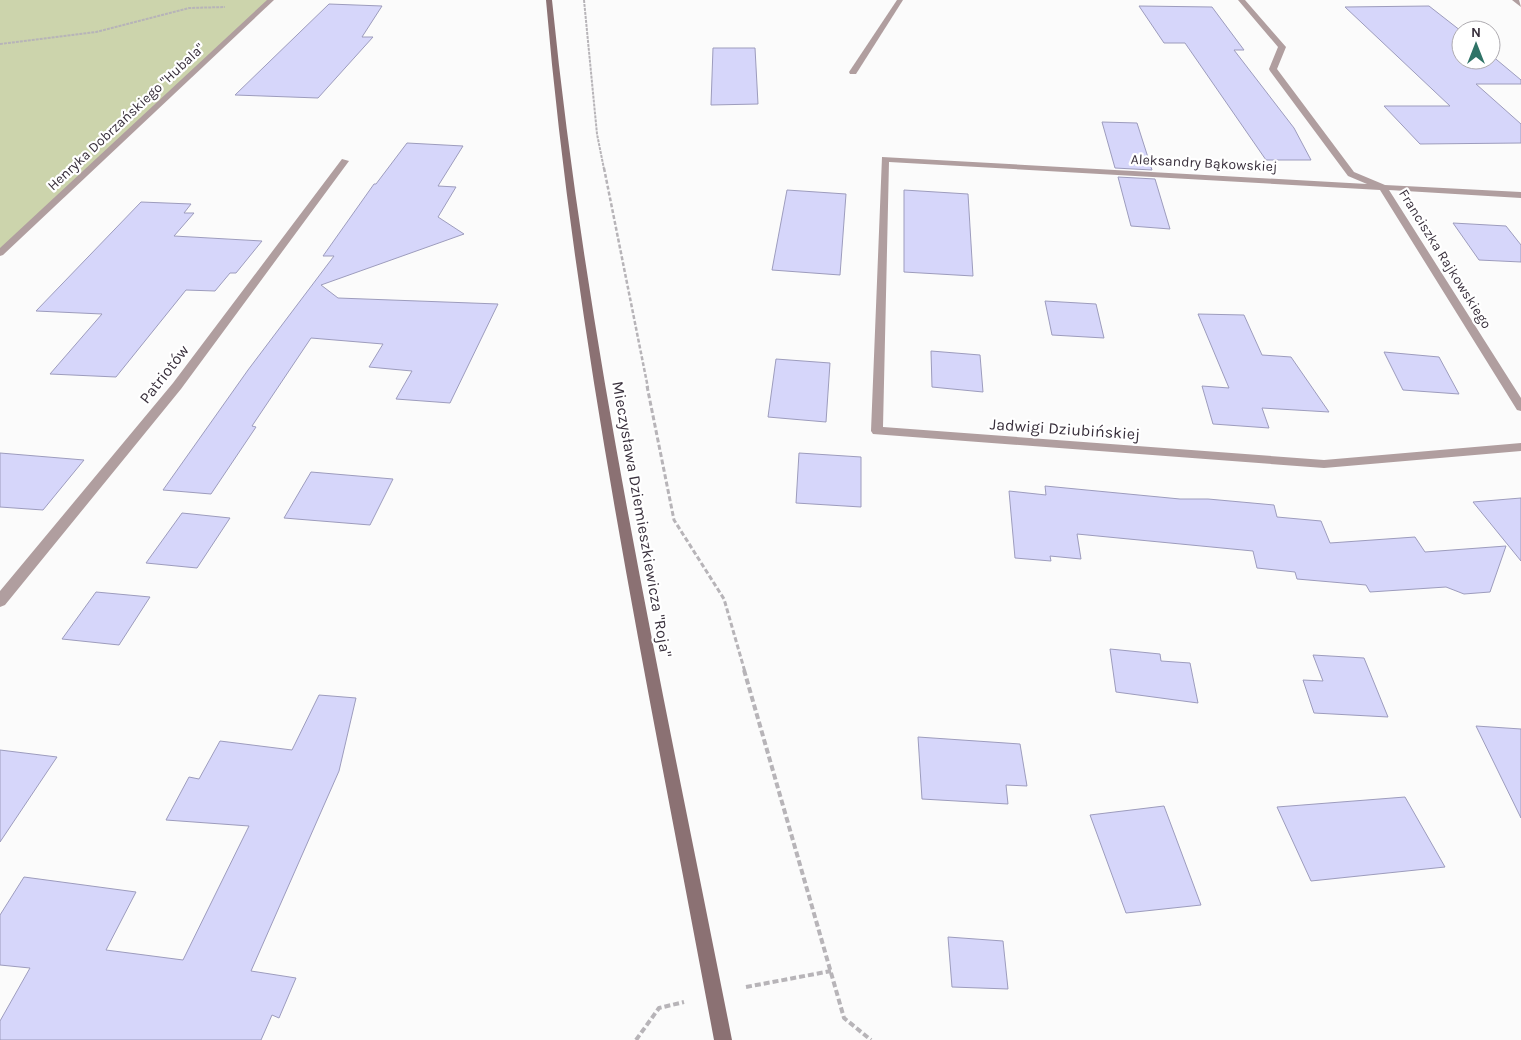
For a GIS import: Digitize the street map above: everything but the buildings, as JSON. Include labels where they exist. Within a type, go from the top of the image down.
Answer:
[{"type":"main road","name":"Mieczysława Dziemieszkiewicza \"Roja\"","points":[[549,0],[559,108],[615,477],[723,1040]]},
{"type":"street","name":"Henryka Dobrzańskiego \"Hubala\"","points":[[0,253],[271,0]]},
{"type":"street","points":[[853,72],[900,0]]},
{"type":"street","name":"Franciszka Rajkowskiego","points":[[1240,0],[1282,47],[1273,69],[1351,174],[1383,187],[1521,406]]},
{"type":"street","points":[[1515,0],[1521,5]]},
{"type":"street","name":"Aleksandry Bąkowskiej","points":[[885,159],[1521,196]]},
{"type":"street","name":"Jadwigi Dziubińskiej","points":[[885,159],[877,431],[1324,464],[1521,447]]},
{"type":"street","name":"Patriotów","points":[[0,601],[177,386],[345,161]]},
{"type":"path","points":[[584,0],[596,134],[674,520],[724,599],[844,1018],[871,1040]]},
{"type":"path","points":[[0,44],[96,32],[189,8],[219,6],[238,9],[250,18]]},
{"type":"green space","points":[[0,0],[271,0],[0,253]]}]
